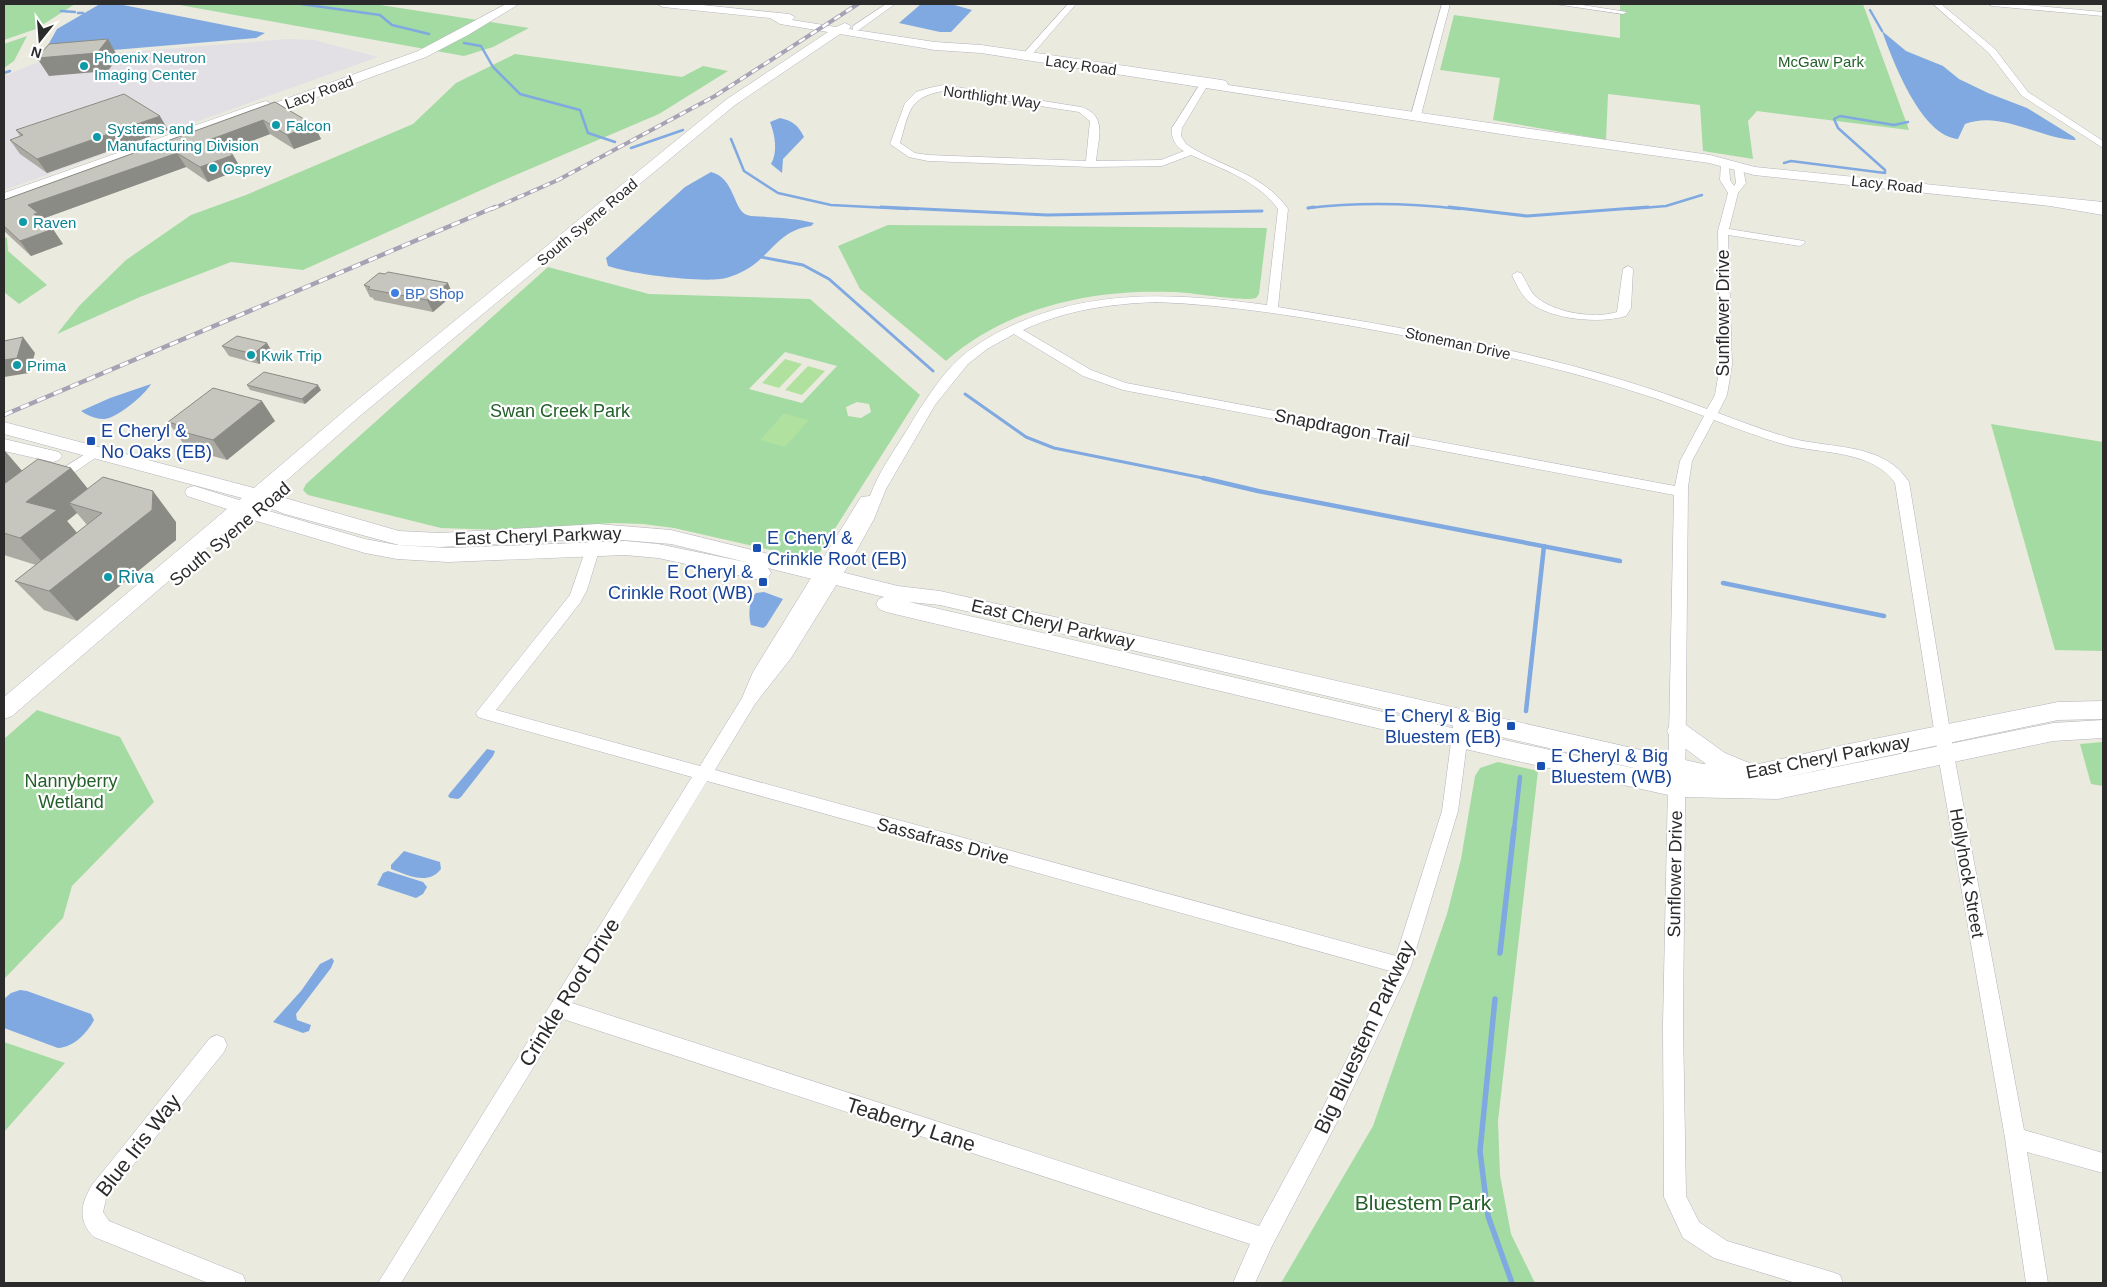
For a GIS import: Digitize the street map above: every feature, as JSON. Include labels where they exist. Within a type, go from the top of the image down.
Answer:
[{"type":"street","name":"Lacy Road","points":[[4,198],[396,57],[445,36],[497,4]]},
{"type":"street","name":"Lacy Road","points":[[4,204],[398,64],[444,44],[513,4]]},
{"type":"street","name":"Lacy Road","points":[[665,4],[775,17],[780,21],[940,42],[954,46],[1206,84],[1218,88],[1273,96],[1288,96],[1416,115],[1502,129],[1604,149],[1710,164],[1724,164],[1773,173],[2103,206]]},
{"type":"street","name":"South Syene Road","points":[[4,724],[40,696],[423,355],[450,335],[724,109],[793,70],[881,4]]},
{"type":"street","name":"South Syene Road","points":[[847,29],[891,4]]},
{"type":"street","points":[[1026,56],[1072,4]]},
{"type":"street","points":[[1416,115],[1446,4]]},
{"type":"street","points":[[1559,4],[1623,12]]},
{"type":"street","points":[[1937,4],[1992,51],[2025,94],[2103,145]]},
{"type":"street","points":[[1992,4],[2103,14]]},
{"type":"street","points":[[1206,84],[1176,131],[1178,141],[1191,152],[1253,181],[1270,192],[1283,209],[1272,310]]},
{"type":"street","name":"Northlight Way","points":[[1091,164],[1095,121],[1091,115],[1081,110],[943,88],[923,91],[910,100],[896,144],[912,155],[928,158],[1091,164],[1162,163],[1191,152]]},
{"type":"street","points":[[1724,164],[1725,180],[1733,193]]},
{"type":"street","name":"Sunflower Drive","points":[[1739,167],[1741,183],[1733,193],[1723,231],[1726,365],[1721,395],[1686,461],[1681,492],[1673,1024],[1675,1197],[1690,1230],[1722,1250],[1832,1283]]},
{"type":"street","name":"Lacy Road","points":[[2050,202],[2103,211]]},
{"type":"street","points":[[1723,231],[1800,244]]},
{"type":"street","points":[[1517,275],[1529,296],[1544,306],[1607,319],[1622,314],[1625,308],[1628,269]]},
{"type":"street","name":"Stoneman Drive","points":[[1015,330],[1051,314],[1084,306],[1124,300],[1179,299],[1272,310],[1430,337],[1562,366],[1636,387],[1788,442],[1867,457],[1890,468]]},
{"type":"street","name":"Crinkle Root Drive","points":[[389,1283],[749,700],[770,679],[823,581],[874,505],[879,489],[940,390],[963,362],[986,344],[1015,330]]},
{"type":"street","name":"Snapdragon Trail","points":[[1015,330],[1087,373],[1123,386],[1681,492]]},
{"type":"street","name":"East Cheryl Parkway","points":[[4,428],[85,458]]},
{"type":"street","name":"East Cheryl Parkway","points":[[4,445],[85,458],[233,488],[254,505],[365,546],[405,552],[448,555],[596,539],[823,581],[1462,730],[1677,778],[1778,789],[1945,745],[2058,711],[2103,710]]},
{"type":"street","points":[[40,490],[85,458]]},
{"type":"street","name":"Hollyhock Street","points":[[1890,468],[1902,482],[1945,745],[2015,1138],[2037,1283]]},
{"type":"street","name":"South Syene Road","points":[[4,710],[254,505]]},
{"type":"street","name":"Sassafrass Drive","points":[[596,539],[580,590],[575,598],[484,713],[1402,966]]},
{"type":"street","name":"East Cheryl Parkway","points":[[1677,778],[1754,775],[1844,754],[1945,745],[2053,732],[2103,729]]},
{"type":"street","name":"Big Bluestem Parkway","points":[[1244,1283],[1264,1238],[1329,1117],[1402,966],[1450,811],[1462,730]]},
{"type":"street","points":[[1678,732],[1705,754],[1728,766],[1754,775]]},
{"type":"street","name":"Teaberry Lane","points":[[558,1008],[1264,1238]]},
{"type":"street","name":"Blue Iris Way","points":[[217,1045],[99,1192],[92,1207],[92,1217],[94,1224],[102,1229],[235,1283]]},
{"type":"street","points":[[2015,1138],[2103,1163]]},
{"type":"shaded area","points":[[287,39],[314,40],[378,57],[4,190],[4,76],[46,59]]},
{"type":"green space","points":[[4,4],[75,4],[36,29],[4,40]]},
{"type":"green space","points":[[174,4],[374,4],[529,28],[493,47],[464,56]]},
{"type":"green space","name":"McGaw Park","points":[[1620,4],[1863,4],[1909,130],[1757,111],[1748,121],[1753,159],[1703,151],[1700,105],[1608,94],[1606,140],[1493,120],[1500,78],[1440,70],[1454,15],[1620,38]]},
{"type":"green space","points":[[27,36],[14,61],[4,68],[4,44]]},
{"type":"green space","points":[[515,54],[682,77],[703,66],[728,71],[659,114],[497,183],[303,270],[231,262],[140,297],[57,334],[80,305],[126,260],[191,215],[246,195],[413,124],[456,83]]},
{"type":"green space","points":[[888,225],[1267,228],[1259,294],[1256,298],[1239,299],[1180,292],[1142,292],[1081,298],[1052,305],[996,327],[970,342],[946,361],[860,289],[838,246]]},
{"type":"green space","points":[[4,237],[7,238],[8,251],[47,285],[19,304],[4,292]]},
{"type":"green space","name":"Swan Creek Park","points":[[548,267],[649,294],[810,299],[920,395],[820,552],[802,557],[674,528],[643,524],[613,523],[500,530],[441,528],[308,495],[303,490],[306,484]],"holes":[[[785,352],[837,366],[802,403],[749,389]],[[857,402],[869,404],[871,412],[861,418],[848,416],[846,407]],[[784,414],[808,421],[761,440]]]},
{"type":"green space","points":[[785,359],[802,364],[779,388],[762,383]]},
{"type":"green space","points":[[808,366],[825,371],[802,395],[785,390]]},
{"type":"green space","points":[[784,414],[809,420],[785,447],[760,440]]},
{"type":"green space","points":[[1991,424],[2103,442],[2103,651],[2055,650]]},
{"type":"green space","name":"Nannyberry Wetland","points":[[37,710],[120,737],[154,802],[72,886],[63,918],[4,979],[4,739]]},
{"type":"green space","points":[[2103,742],[2103,786],[2091,784],[2080,744]]},
{"type":"green space","name":"Bluestem Park","points":[[1498,762],[1538,771],[1498,1121],[1500,1175],[1511,1234],[1535,1283],[1281,1283],[1373,1126],[1447,914],[1461,859],[1475,776],[1480,768]]},
{"type":"green space","points":[[4,1042],[65,1063],[4,1132]]},
{"type":"water","points":[[100,4],[118,4],[265,33],[256,38],[42,56],[57,29]]},
{"type":"water","points":[[921,4],[951,4],[972,10],[951,32],[940,32],[899,23]]},
{"type":"water","points":[[1882,31],[1906,51],[1943,66],[1959,79],[1988,93],[2027,108],[2076,140],[1992,120],[1965,124],[1958,139],[1945,135],[1932,125],[1910,95],[1893,60]]},
{"type":"water","points":[[780,118],[795,124],[804,137],[783,159],[782,173],[771,164],[775,143],[770,122]]},
{"type":"water","points":[[711,172],[719,175],[725,181],[742,212],[747,215],[814,223],[811,226],[801,228],[785,236],[760,260],[736,274],[724,278],[709,280],[664,277],[608,266],[606,258],[685,187]]},
{"type":"water","points":[[151,384],[143,394],[115,416],[103,419],[81,411],[110,398]]},
{"type":"water","points":[[764,592],[783,599],[763,628],[751,625],[749,613],[756,593]]},
{"type":"water","points":[[487,749],[495,751],[493,756],[461,797],[458,799],[450,798],[448,796],[450,793]]},
{"type":"water","points":[[404,851],[440,862],[441,869],[430,877],[418,878],[391,869],[391,865]]},
{"type":"water","points":[[388,871],[423,882],[427,887],[423,894],[416,898],[377,885],[383,873]]},
{"type":"water","points":[[332,958],[334,961],[331,968],[296,1014],[297,1020],[311,1025],[309,1031],[303,1033],[273,1022],[301,991],[320,964]]},
{"type":"water","points":[[20,990],[91,1014],[94,1020],[88,1030],[75,1042],[58,1048],[4,1028],[4,999],[11,993]]},
{"type":"building","points":[[108,39],[97,53],[37,58],[49,44]]},
{"type":"building","points":[[124,94],[160,116],[37,159],[10,140],[23,135],[16,130]]},
{"type":"building","points":[[275,102],[314,125],[287,135],[263,120],[209,140],[233,155],[200,167],[177,153],[28,205],[38,213],[34,214],[53,229],[20,241],[4,226],[4,200]]},
{"type":"building","points":[[388,272],[448,283],[427,300],[368,289],[370,287],[364,285],[379,273],[385,274]]},
{"type":"building","points":[[237,336],[267,343],[253,354],[222,346]]},
{"type":"building","points":[[23,337],[17,358],[4,360],[4,341]]},
{"type":"building","name":"Kwik Trip","points":[[264,372],[318,385],[302,399],[247,385]]},
{"type":"building","points":[[213,388],[262,401],[213,440],[176,430],[182,426],[168,422]]},
{"type":"building","points":[[38,459],[71,468],[26,502],[57,510],[20,538],[4,533],[4,484]]},
{"type":"building","points":[[103,477],[153,491],[152,510],[49,591],[15,581],[102,513],[69,503]]},
{"type":"waterway","points":[[301,4],[380,15],[392,25],[429,34]]},
{"type":"waterway","points":[[1870,10],[1882,31]]},
{"type":"waterway","points":[[61,11],[75,12]]},
{"type":"waterway","points":[[78,13],[83,13]]},
{"type":"waterway","points":[[464,43],[481,46],[493,67],[520,94],[580,110],[588,133],[615,142]]},
{"type":"waterway","points":[[4,73],[10,71]]},
{"type":"waterway","points":[[1784,163],[1791,161],[1885,173],[1885,170],[1838,128],[1834,119],[1840,116],[1894,125],[1908,122]]},
{"type":"waterway","points":[[631,148],[683,130]]},
{"type":"waterway","points":[[731,139],[744,171],[778,193],[831,205],[908,209]]},
{"type":"waterway","points":[[1630,209],[1666,206],[1702,195]]},
{"type":"waterway","points":[[1314,207],[1308,208],[1384,204],[1460,209]]},
{"type":"waterway","points":[[881,207],[1047,215],[1262,211]]},
{"type":"waterway","points":[[1449,207],[1527,216],[1648,207]]},
{"type":"waterway","points":[[761,257],[803,265],[829,279],[933,371]]},
{"type":"waterway","points":[[965,394],[1026,437],[1054,448],[1208,479]]},
{"type":"waterway","points":[[1203,478],[1258,491],[1544,546]]},
{"type":"waterway","points":[[1526,711],[1544,546]]},
{"type":"waterway","points":[[1544,546],[1620,561]]},
{"type":"waterway","points":[[1723,583],[1884,616]]},
{"type":"waterway","points":[[1514,830],[1520,777]]},
{"type":"waterway","points":[[1500,953],[1514,829]]},
{"type":"waterway","points":[[1495,999],[1480,1151],[1488,1216],[1512,1283]]},
{"type":"railway","points":[[492,209],[558,180],[715,96],[858,4]]},
{"type":"railway","points":[[4,415],[495,207]]},
{"type":"place","name":"Phoenix Neutron Imaging Center","points":[[84,66]]},
{"type":"place","name":"Falcon","points":[[276,125]]},
{"type":"place","name":"Systems and Manufacturing Division","points":[[97,137]]},
{"type":"place","name":"Osprey","points":[[213,168]]},
{"type":"place","name":"Raven","points":[[23,222]]},
{"type":"place","name":"BP Shop","points":[[395,293]]},
{"type":"place","name":"Kwik Trip","points":[[251,355]]},
{"type":"place","name":"Prima","points":[[17,365]]},
{"type":"place","name":"E Cheryl & No Oaks (EB)","points":[[91,441]]},
{"type":"place","name":"E Cheryl & Crinkle Root (EB)","points":[[757,548]]},
{"type":"place","name":"Riva","points":[[108,577]]},
{"type":"place","name":"E Cheryl & Crinkle Root (WB)","points":[[763,582]]},
{"type":"place","name":"E Cheryl & Big Bluestem (EB)","points":[[1511,726]]},
{"type":"place","name":"E Cheryl & Big Bluestem (WB)","points":[[1541,766]]}]
